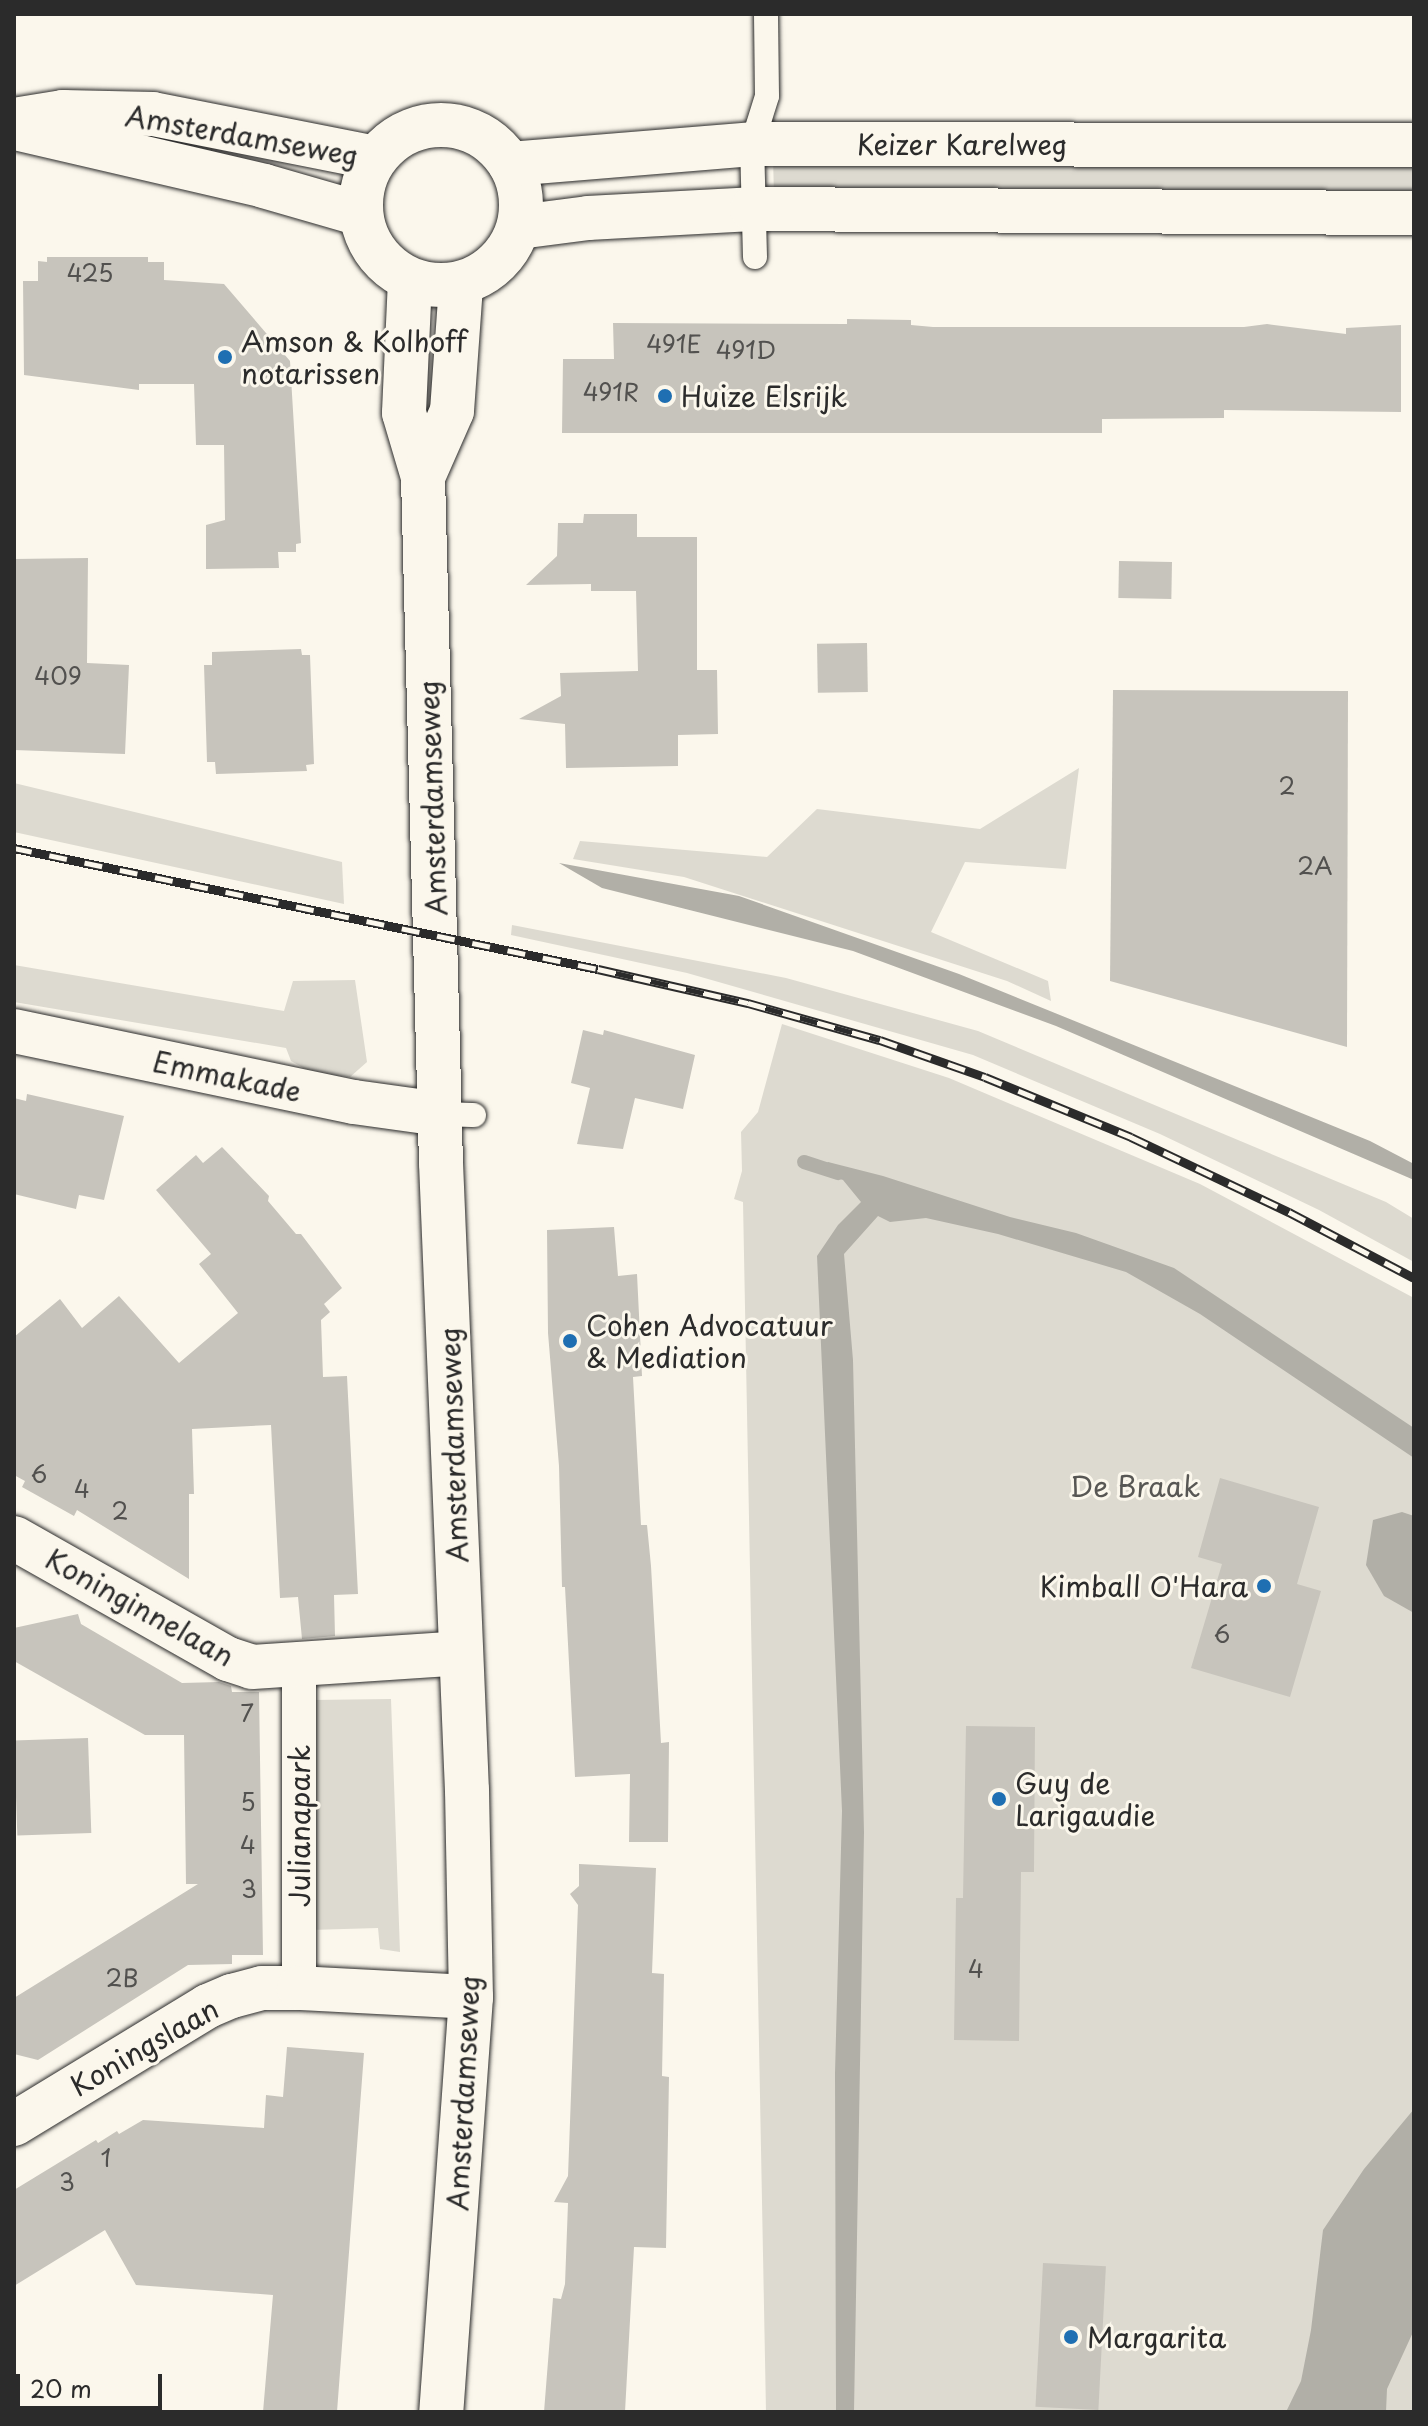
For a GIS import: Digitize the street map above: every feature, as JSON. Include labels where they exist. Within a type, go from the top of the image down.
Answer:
[{"type":"main road","name":"Amsterdamseweg","points":[[14,120],[63,112],[153,114],[375,158]]},
{"type":"main road","points":[[428,125],[460,126],[489,140],[510,164],[521,194],[519,227],[498,263],[461,284],[436,287],[410,280],[377,255],[361,214],[363,185],[375,158],[398,136],[428,125]]},
{"type":"main road","name":"Amsterdamseweg","points":[[14,128],[264,186],[361,214]]},
{"type":"main road","name":"Keizer Karelweg","points":[[510,164],[752,144],[1414,145]]},
{"type":"main road","points":[[519,227],[588,218],[752,209],[1414,213]]},
{"type":"main road","name":"Amsterdamseweg","points":[[410,280],[404,413],[423,477],[457,1115],[461,1653],[471,1997],[441,2412]]},
{"type":"main road","name":"Amsterdamseweg","points":[[423,477],[452,411],[461,284]]},
{"type":"main road","name":"Emmakade","points":[[14,1031],[354,1102],[457,1115]]},
{"type":"main road","name":"Koninginnelaan","points":[[14,1538],[228,1659],[252,1667],[461,1653]]},
{"type":"main road","name":"Koningslaan","points":[[14,2124],[208,2006],[262,1988],[471,1997]]},
{"type":"street","name":"Julianapark","points":[[299,1663],[299,1988]]},
{"type":"lane","points":[[755,257],[752,144],[767,96],[766,14]]},
{"type":"green space","points":[[773,156],[1414,164],[1414,197],[774,198]]},
{"type":"green space","points":[[1079,768],[1066,869],[965,862],[931,932],[1048,981],[1051,1001],[1007,981],[684,877],[573,859],[580,841],[767,857],[817,809],[980,829]]},
{"type":"green space","points":[[14,783],[342,862],[344,904],[14,832]]},
{"type":"green space","points":[[512,925],[786,978],[978,1031],[1386,1202],[1414,1219],[1414,1262],[1319,1210],[1160,1134],[973,1055],[687,973],[511,935]]},
{"type":"green space","points":[[14,965],[284,1011],[293,981],[355,980],[367,1062],[350,1077],[316,1075],[291,1061],[286,1048],[14,1002]]},
{"type":"green space","name":"De Braak","points":[[782,1024],[949,1078],[1200,1184],[1414,1298],[1414,2412],[766,2412],[743,1202],[734,1199],[742,1171],[741,1132],[758,1112]]},
{"type":"green space","points":[[391,1699],[400,1952],[380,1949],[378,1928],[310,1930],[312,1700]]},
{"type":"shaded area","points":[[559,863],[739,896],[959,974],[1370,1141],[1414,1164],[1414,1180],[1056,1026],[853,951],[602,888]]},
{"type":"shaded area","points":[[828,1162],[883,1176],[1010,1217],[1076,1233],[1174,1268],[1414,1428],[1414,1458],[1200,1314],[1126,1272],[998,1234],[926,1218],[890,1222],[878,1216],[844,1254],[853,1360],[864,1832],[854,2412],[836,2412],[835,2073],[842,1811],[817,1256],[838,1225],[861,1202],[843,1180],[819,1171]]},
{"type":"shaded area","points":[[1402,1512],[1414,1516],[1414,1613],[1384,1596],[1366,1565],[1373,1520]]},
{"type":"shaded area","points":[[1414,2109],[1414,2330],[1387,2389],[1386,2412],[1286,2412],[1301,2381],[1311,2330],[1323,2230],[1364,2169]]},
{"type":"building","points":[[47,257],[148,257],[148,262],[164,262],[164,280],[224,284],[290,361],[301,543],[296,544],[296,552],[278,552],[279,568],[206,569],[206,525],[225,520],[224,445],[196,445],[194,384],[139,384],[139,390],[24,375],[23,281],[38,281],[38,261],[47,262]]},
{"type":"building","points":[[847,319],[911,320],[911,325],[933,327],[1244,327],[1267,324],[1346,334],[1346,328],[1401,325],[1401,412],[1224,410],[1224,418],[1102,419],[1102,433],[562,433],[563,359],[614,359],[613,323],[847,324]]},
{"type":"building","points":[[584,514],[637,514],[637,537],[697,537],[697,670],[717,670],[718,734],[678,735],[678,766],[566,768],[565,724],[519,719],[561,696],[560,673],[638,671],[636,591],[591,591],[591,584],[526,585],[557,556],[558,523],[583,523]]},
{"type":"building","points":[[88,558],[87,663],[129,665],[125,754],[14,750],[14,559]]},
{"type":"building","points":[[1119,561],[1172,562],[1171,599],[1118,598]]},
{"type":"building","points":[[867,643],[868,692],[818,693],[817,644]]},
{"type":"building","points":[[301,649],[302,655],[310,655],[314,764],[306,765],[307,771],[216,774],[215,762],[207,762],[204,665],[212,665],[212,652]]},
{"type":"building","points":[[1113,690],[1348,691],[1347,1047],[1110,981]]},
{"type":"building","points":[[583,1030],[603,1035],[604,1030],[695,1055],[683,1109],[635,1098],[623,1149],[577,1144],[590,1088],[571,1083]]},
{"type":"building","points":[[27,1094],[124,1116],[104,1200],[79,1195],[76,1209],[14,1194],[14,1098],[26,1101]]},
{"type":"building","points":[[222,1147],[269,1196],[268,1201],[296,1234],[301,1234],[342,1288],[324,1304],[330,1312],[321,1320],[323,1377],[347,1376],[358,1594],[334,1595],[335,1636],[302,1639],[298,1597],[280,1598],[271,1425],[192,1429],[194,1494],[189,1494],[189,1579],[77,1510],[74,1516],[22,1487],[25,1481],[14,1475],[14,1337],[60,1299],[82,1328],[119,1296],[179,1363],[238,1313],[199,1264],[211,1254],[156,1190],[196,1155],[203,1163]]},
{"type":"building","points":[[614,1227],[618,1276],[637,1274],[642,1376],[633,1377],[641,1525],[647,1525],[651,1566],[661,1743],[669,1742],[668,1842],[629,1842],[630,1774],[575,1777],[565,1587],[562,1587],[559,1466],[548,1333],[547,1230]]},
{"type":"building","name":"Kimball O'Hara","points":[[1220,1478],[1319,1507],[1297,1584],[1321,1591],[1290,1697],[1191,1668],[1222,1564],[1198,1557]]},
{"type":"building","points":[[78,1614],[81,1624],[182,1683],[219,1682],[231,1686],[232,1692],[259,1692],[263,1955],[232,1955],[232,1964],[188,1965],[38,2060],[14,2054],[14,1998],[198,1884],[186,1884],[184,1735],[145,1735],[14,1661],[14,1628]]},
{"type":"building","points":[[966,1726],[1035,1727],[1034,1872],[1021,1872],[1019,2041],[954,2040],[956,1898],[963,1898]]},
{"type":"building","points":[[88,1738],[91,1833],[17,1836],[14,1741]]},
{"type":"building","points":[[579,1864],[656,1868],[652,1973],[664,1974],[662,2076],[669,2077],[666,2248],[634,2247],[625,2412],[544,2412],[553,2298],[561,2299],[565,2284],[568,2203],[554,2202],[568,2176],[578,1905],[570,1894],[579,1886]]},
{"type":"building","points":[[287,2047],[364,2053],[337,2412],[263,2412],[273,2295],[136,2285],[105,2230],[14,2286],[14,2190],[96,2140],[98,2143],[143,2120],[264,2128],[266,2095],[283,2097]]},
{"type":"building","name":"Margarita","points":[[1043,2263],[1106,2266],[1098,2410],[1035,2407]]},
{"type":"waterway","points":[[804,1162],[838,1173]]},
{"type":"railway","points":[[14,848],[598,969],[748,1003],[880,1040],[985,1077],[1131,1137],[1289,1212],[1414,1278]]},
{"type":"place","name":"Amson & Kolhoff notarissen","points":[[225,357]]},
{"type":"place","name":"Huize Elsrijk","points":[[665,396]]},
{"type":"place","name":"Cohen Advocatuur & Mediation","points":[[570,1341]]},
{"type":"place","name":"Kimball O'Hara","points":[[1264,1586]]},
{"type":"place","name":"Guy de Larigaudie","points":[[999,1799]]},
{"type":"place","name":"Margarita","points":[[1071,2337]]}]
